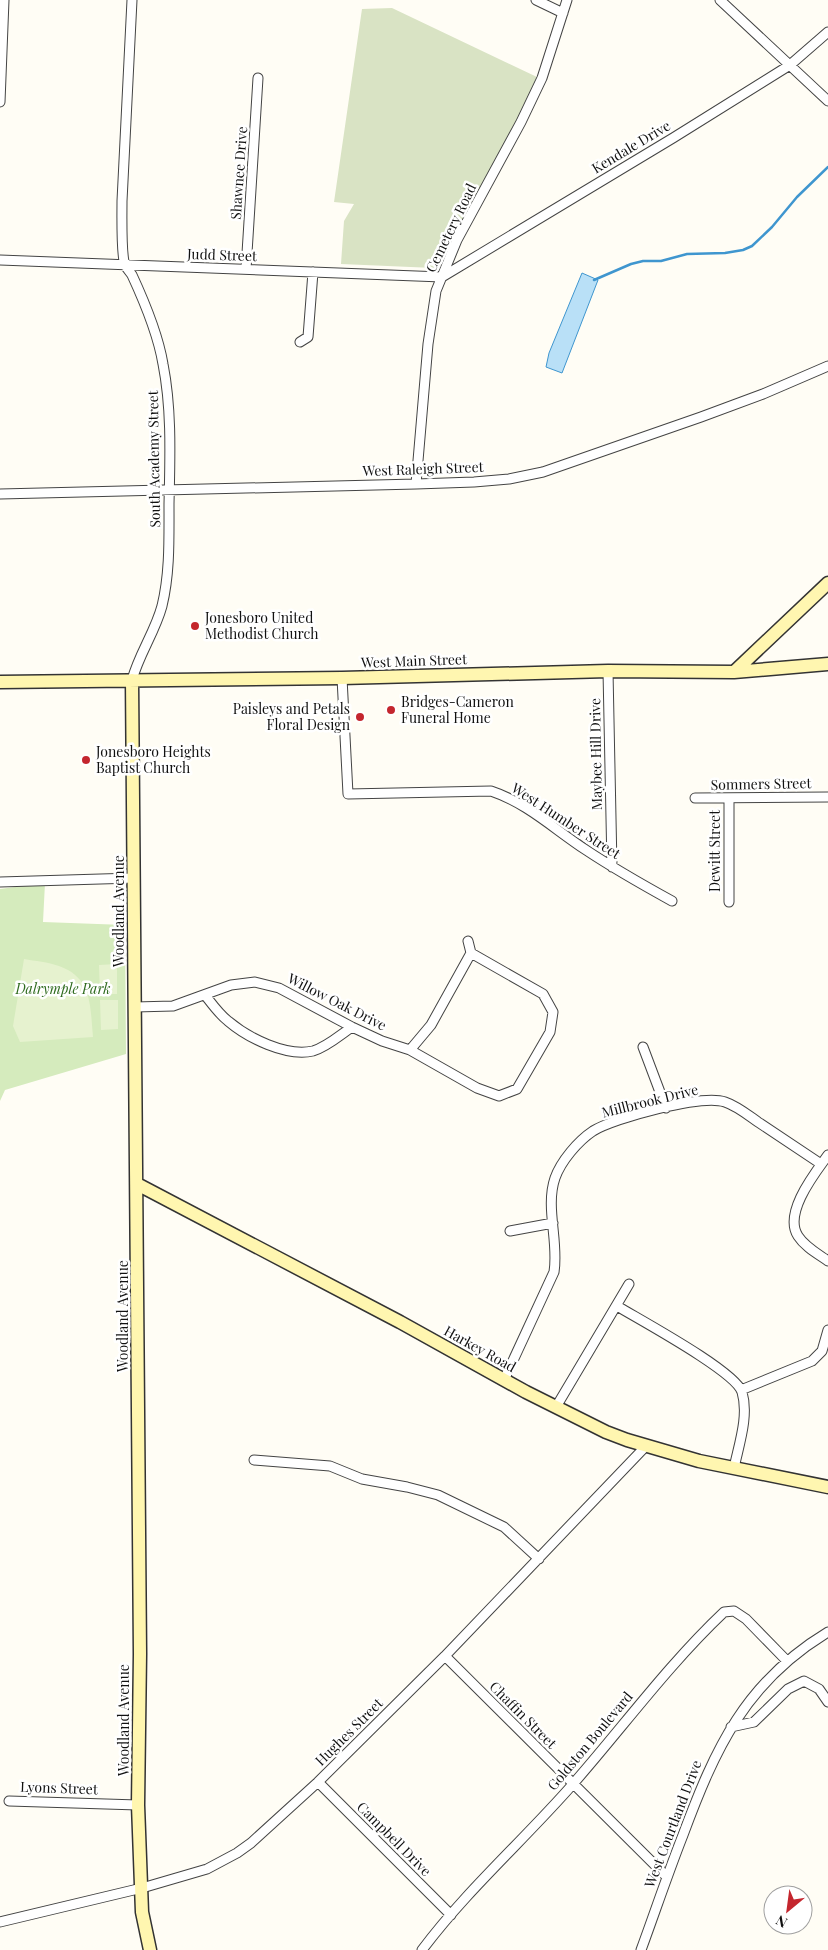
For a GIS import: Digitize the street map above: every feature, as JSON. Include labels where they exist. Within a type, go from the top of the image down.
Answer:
[{"type":"street","points":[[0,102],[4,0]]},
{"type":"street","name":"South Academy Street","points":[[132,0],[122,201],[125,265],[131,274],[155,330],[163,363],[169,405],[170,491],[168,574],[161,608],[148,641],[137,662],[132,680]]},
{"type":"street","points":[[536,0],[563,13]]},
{"type":"street","name":"Cemetery Road","points":[[416,484],[432,315],[436,291],[457,240],[522,122],[538,86],[567,0]]},
{"type":"street","points":[[720,0],[828,101]]},
{"type":"street","name":"Kendale Drive","points":[[442,277],[790,66],[828,32]]},
{"type":"street","name":"Shawnee Drive","points":[[246,269],[258,78]]},
{"type":"street","name":"Judd Street","points":[[0,260],[442,277]]},
{"type":"street","points":[[300,342],[308,337],[313,272]]},
{"type":"street","name":"West Raleigh Street","points":[[0,494],[416,484],[509,479],[543,472],[701,417],[763,394],[828,366]]},
{"type":"street","points":[[734,672],[828,583]]},
{"type":"street","name":"West Main Street","points":[[0,682],[342,678],[608,671],[734,672],[828,664]]},
{"type":"street","name":"Maybee Hill Drive","points":[[608,671],[612,867]]},
{"type":"street","name":"West Humber Street","points":[[342,678],[348,794],[491,791],[508,797],[612,867],[672,901]]},
{"type":"street","name":"Woodland Avenue","points":[[132,680],[140,1654],[138,1805],[142,1912],[150,1950]]},
{"type":"street","name":"Sommers Street","points":[[695,798],[828,797]]},
{"type":"street","name":"Dewitt Street","points":[[729,799],[729,902]]},
{"type":"street","points":[[0,882],[134,878]]},
{"type":"street","points":[[410,1050],[431,1025],[471,953],[468,941]]},
{"type":"street","name":"Willow Oak Drive","points":[[135,1007],[173,1006],[231,985],[255,982],[280,988],[352,1027],[382,1041],[410,1050],[470,1084],[499,1096],[517,1089],[550,1032],[553,1012],[542,994],[471,953]]},
{"type":"street","points":[[205,995],[228,1021],[254,1038],[279,1050],[300,1052],[313,1050],[330,1042],[352,1027]]},
{"type":"street","points":[[643,1047],[666,1108]]},
{"type":"street","name":"Millbrook Drive","points":[[504,1380],[554,1272],[556,1256],[552,1223],[552,1190],[554,1180],[562,1165],[582,1140],[603,1126],[666,1108],[706,1100],[725,1102],[734,1106],[821,1164]]},
{"type":"street","points":[[828,1155],[795,1208],[794,1220],[797,1235],[808,1247],[828,1261]]},
{"type":"street","name":"Harkey Road","points":[[137,1184],[400,1322],[504,1380],[606,1432],[699,1461],[828,1488]]},
{"type":"street","points":[[510,1231],[552,1223]]},
{"type":"street","points":[[556,1407],[629,1284]]},
{"type":"street","points":[[617,1306],[719,1369],[736,1382],[741,1390],[744,1415],[734,1468]]},
{"type":"street","points":[[741,1390],[812,1361],[822,1351],[828,1330]]},
{"type":"street","name":"Hughes Street","points":[[0,1922],[142,1888],[207,1868],[252,1843],[318,1782],[445,1656],[646,1446]]},
{"type":"street","points":[[254,1460],[330,1466],[362,1479],[408,1487],[438,1495],[504,1527],[539,1559]]},
{"type":"street","name":"Goldston Boulevard","points":[[422,1950],[451,1915],[572,1785],[655,1685],[724,1612],[734,1611],[746,1619],[787,1661]]},
{"type":"street","name":"West Courtland Drive","points":[[641,1950],[696,1796],[730,1727],[757,1691],[787,1661],[828,1632]]},
{"type":"street","name":"Chaffin Street","points":[[445,1656],[572,1785],[667,1877]]},
{"type":"street","points":[[730,1727],[754,1722],[788,1689],[804,1681],[819,1689],[828,1702]]},
{"type":"street","name":"Campbell Drive","points":[[318,1782],[451,1915]]},
{"type":"street","name":"Lyons Street","points":[[9,1801],[138,1805]]},
{"type":"green space","points":[[392,8],[537,77],[527,101],[442,262],[434,268],[341,264],[344,221],[354,204],[334,202],[362,9]]},
{"type":"green space","name":"Dalrymple Park","points":[[45,883],[43,922],[125,925],[126,1054],[5,1090],[0,1101],[0,889]]},
{"type":"green space","points":[[24,959],[59,966],[70,971],[78,978],[88,995],[93,1037],[20,1042],[13,1026]]},
{"type":"green space","points":[[117,964],[117,994],[100,994],[99,965]]},
{"type":"green space","points":[[100,1000],[118,1000],[118,1029],[101,1030]]},
{"type":"water","points":[[582,273],[598,280],[562,373],[546,367],[549,353]]},
{"type":"waterway","points":[[594,280],[631,264],[643,261],[661,261],[687,254],[725,253],[743,250],[752,246],[772,227],[797,197],[828,167]]},
{"type":"place","name":"Jonesboro United Methodist Church","points":[[195,626]]},
{"type":"place","name":"Bridges-Cameron Funeral Home","points":[[391,710]]},
{"type":"place","name":"Paisleys and Petals Floral Design","points":[[360,717]]},
{"type":"place","name":"Jonesboro Heights Baptist Church","points":[[86,760]]}]
